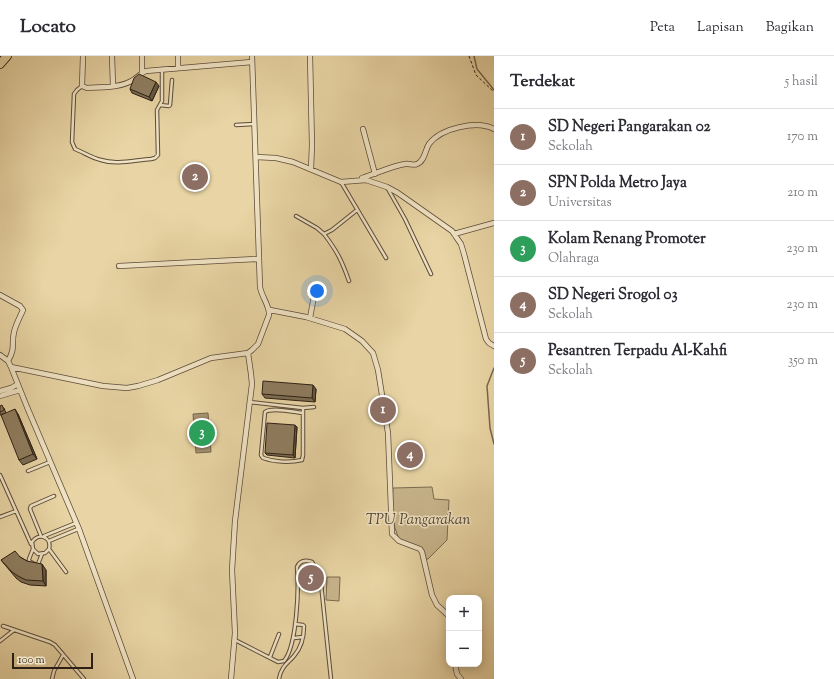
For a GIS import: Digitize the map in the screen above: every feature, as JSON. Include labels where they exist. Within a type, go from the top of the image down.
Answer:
[{"type":"highway","points":[[0,64],[7,56]]},
{"type":"street","points":[[83,56],[82,86],[87,88],[113,86],[126,83],[134,80],[142,72],[178,67],[252,62]]},
{"type":"street","points":[[112,56],[113,86]]},
{"type":"street","points":[[142,56],[142,72]]},
{"type":"street","points":[[178,56],[178,67]]},
{"type":"street","points":[[12,367],[103,386],[127,388],[149,384],[211,358],[248,353],[258,344],[270,310],[261,292],[258,259],[252,56]]},
{"type":"street","points":[[310,56],[312,145],[310,169]]},
{"type":"street","points":[[356,180],[404,164],[418,164],[422,161],[429,144],[435,138],[461,126],[479,125],[494,129]]},
{"type":"street","points":[[363,129],[375,174]]},
{"type":"street","points":[[256,157],[285,160],[341,182],[366,180],[387,187],[398,193],[454,234],[461,244],[486,339],[494,346]]},
{"type":"street","points":[[454,234],[494,223]]},
{"type":"street","points":[[119,266],[258,259]]},
{"type":"street","points":[[310,318],[316,285]]},
{"type":"street","points":[[0,296],[20,306],[23,310],[14,333],[14,349],[8,361]]},
{"type":"street","points":[[270,310],[310,318],[345,329],[362,341],[373,353],[378,370],[388,433],[392,534],[399,540],[420,549],[432,595],[437,605],[446,612]]},
{"type":"street","points":[[231,679],[235,639],[232,556],[236,508],[252,378],[248,353]]},
{"type":"street","points":[[0,355],[8,361],[12,367],[20,390],[79,529],[133,679]]},
{"type":"street","points":[[0,391],[18,384]]},
{"type":"street","points":[[0,396],[20,390]]},
{"type":"street","points":[[456,667],[457,674],[461,679]]},
{"type":"lane","points":[[82,86],[74,94],[73,146],[75,149],[100,160],[116,162],[151,159],[158,155],[157,110],[162,101],[162,69]]},
{"type":"lane","points":[[159,105],[170,105],[172,80]]},
{"type":"lane","points":[[236,125],[254,124]]},
{"type":"lane","points":[[341,182],[386,258]]},
{"type":"lane","points":[[387,187],[405,219],[431,274]]},
{"type":"lane","points":[[324,234],[332,230],[357,210]]},
{"type":"lane","points":[[296,216],[317,228],[324,234],[335,248],[342,261],[349,281]]},
{"type":"lane","points":[[249,402],[303,408],[314,407]]},
{"type":"lane","points":[[303,408],[303,413],[303,455],[302,460],[288,461],[263,458],[261,455],[265,412],[268,410],[273,410],[303,413]]},
{"type":"lane","points":[[28,471],[50,462]]},
{"type":"lane","points":[[0,475],[32,547],[35,552],[42,554]]},
{"type":"lane","points":[[54,496],[31,506],[30,509],[42,536],[49,540],[79,529]]},
{"type":"lane","points":[[0,517],[16,511]]},
{"type":"lane","points":[[49,549],[42,554],[38,564],[36,565],[29,561],[34,539],[76,523]]},
{"type":"lane","points":[[49,540],[49,549],[66,572]]},
{"type":"lane","points":[[235,639],[278,662],[284,661],[294,638],[296,624],[297,567],[301,562],[312,562],[320,574],[332,679]]},
{"type":"lane","points":[[279,679],[281,670],[295,655],[303,637],[304,626],[296,624]]},
{"type":"lane","points":[[3,626],[55,645],[84,679]]},
{"type":"lane","points":[[0,642],[14,630]]},
{"type":"lane","points":[[270,658],[279,634]]},
{"type":"lane","points":[[294,638],[303,637]]},
{"type":"lane","points":[[52,679],[54,671],[63,655]]},
{"type":"path","points":[[469,56],[476,75],[494,92]]},
{"type":"green space","name":"TPU Pangarakan","points":[[432,487],[434,499],[449,500],[447,540],[428,559],[426,559],[418,547],[413,544],[400,541],[392,515],[393,488]]},
{"type":"green space","points":[[327,577],[340,577],[339,601],[326,600]]},
{"type":"shaded area","points":[[208,413],[211,452],[196,453],[193,414]]},
{"type":"building","points":[[139,74],[156,82],[149,97],[130,89],[134,78]]},
{"type":"building","points":[[263,381],[313,385],[312,398],[262,394]]},
{"type":"building","points":[[2,405],[4,410],[0,412],[0,406]]},
{"type":"building","points":[[15,409],[33,454],[19,460],[1,415]]},
{"type":"building","points":[[267,423],[295,425],[293,455],[265,453]]},
{"type":"building","points":[[15,551],[20,557],[27,561],[42,564],[43,581],[26,580],[18,576],[1,560]]},
{"type":"waterway","points":[[474,56],[477,69],[494,90]]},
{"type":"waterway","points":[[494,368],[487,386],[490,428],[494,444]]},
{"type":"place","name":"SPN Polda Metro Jaya","points":[[195,177]]},
{"type":"place","name":"SD Negeri Pangarakan 02","points":[[383,410]]},
{"type":"place","name":"Kolam Renang Promoter","points":[[202,433]]},
{"type":"place","name":"SD Negeri Srogol 03","points":[[410,455]]},
{"type":"place","name":"Pesantren Terpadu Al-Kahfi","points":[[311,578]]}]
